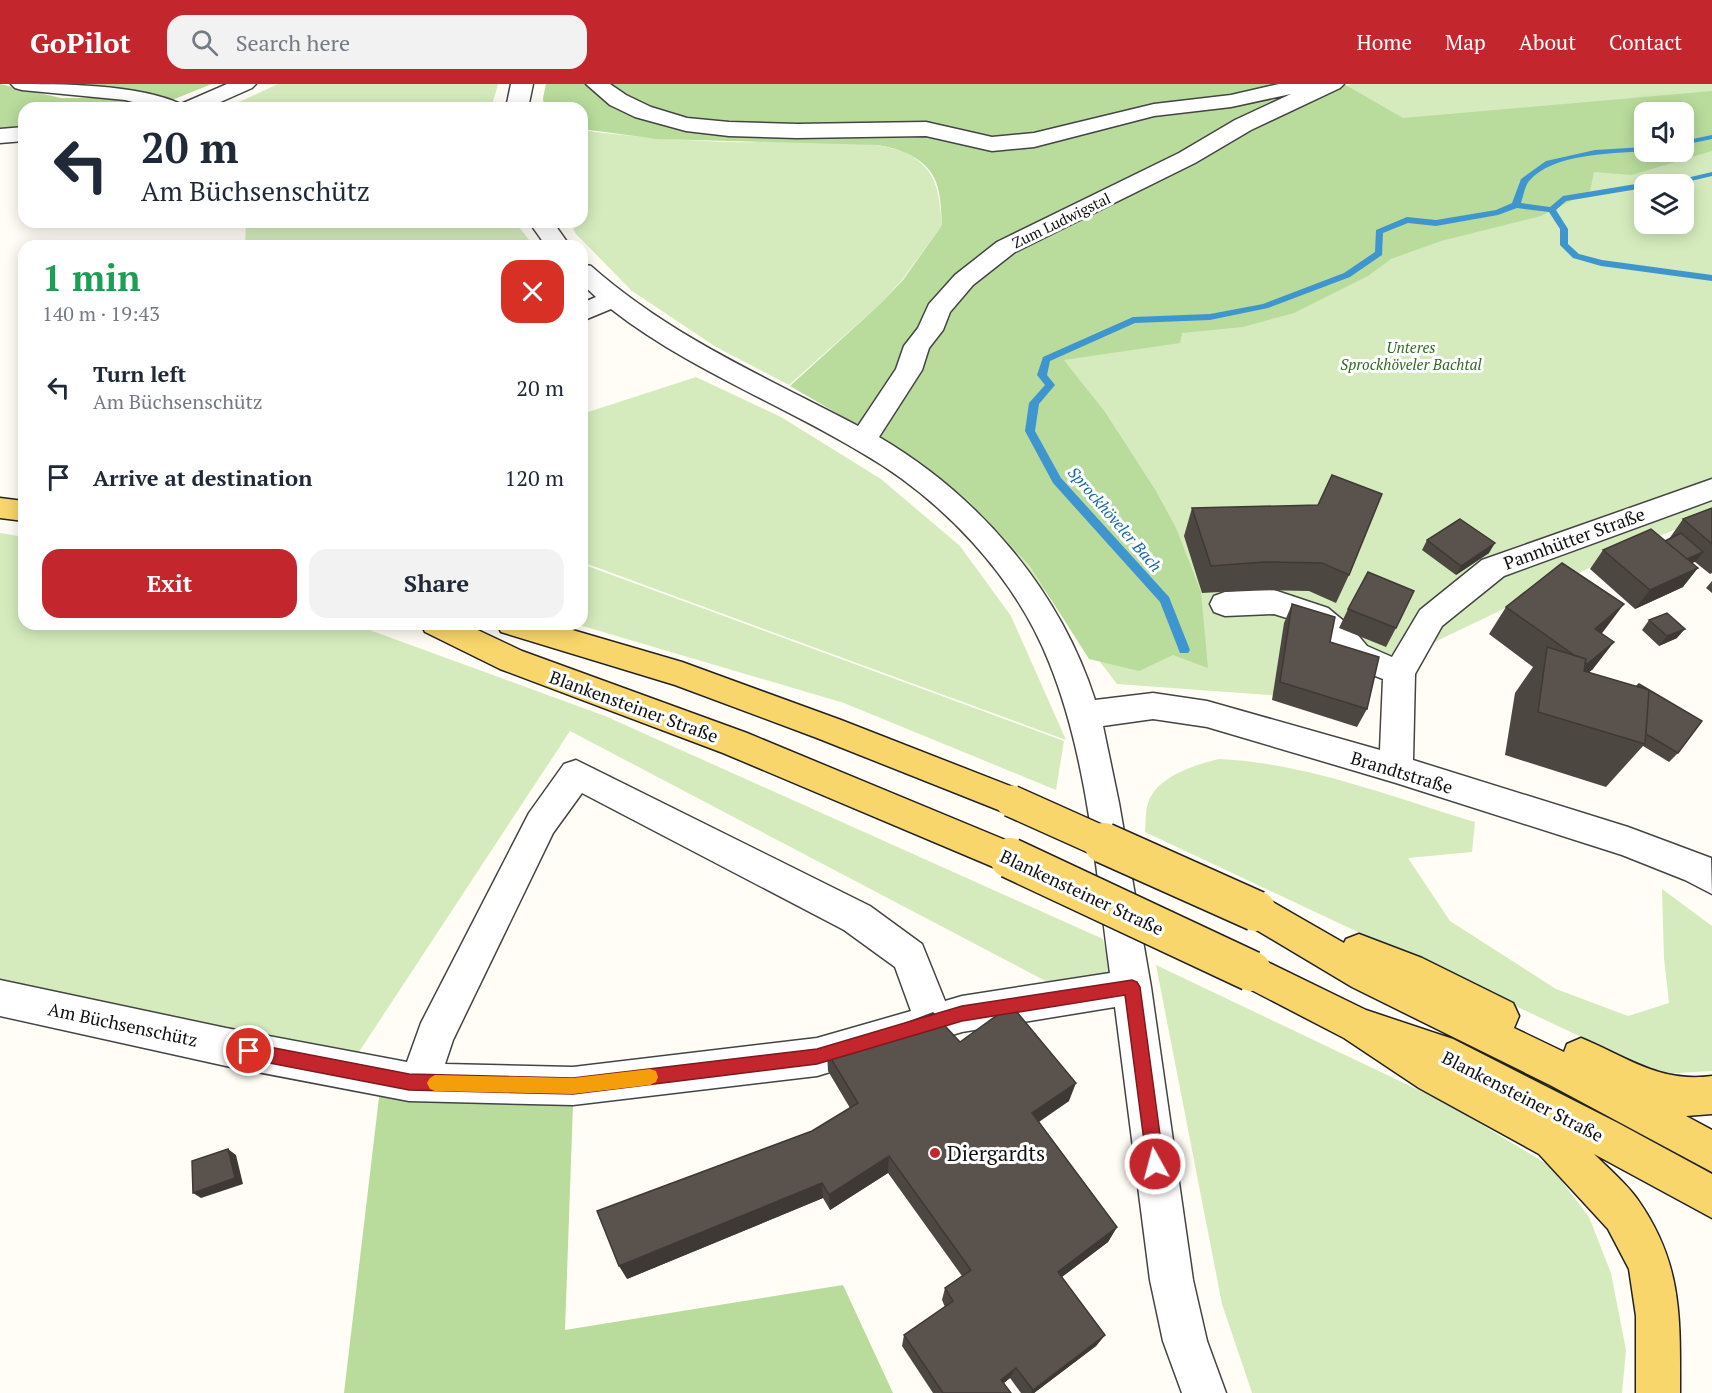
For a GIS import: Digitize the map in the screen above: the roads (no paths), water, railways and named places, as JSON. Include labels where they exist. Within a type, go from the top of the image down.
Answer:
[{"type":"main road","points":[[0,508],[18,510]]},
{"type":"main road","name":"Blankensteiner Straße","points":[[448,630],[511,660],[735,743],[1010,858],[1251,971],[1358,1025],[1439,1052],[1604,1137],[1712,1197]]},
{"type":"main road","points":[[532,630],[682,675],[829,729],[1011,801],[1256,911],[1409,970],[1616,1074],[1669,1096],[1712,1095]]},
{"type":"main road","points":[[1256,911],[1365,975],[1564,1072],[1712,1152]]},
{"type":"main road","points":[[1358,1025],[1433,1075],[1553,1140],[1623,1214],[1650,1264],[1658,1316],[1658,1393]]},
{"type":"street","points":[[22,84],[138,96],[166,102]]},
{"type":"street","points":[[203,102],[245,84]]},
{"type":"street","points":[[518,102],[522,84]]},
{"type":"street","points":[[597,84],[618,100],[643,112],[686,124],[729,129],[797,131],[926,129],[992,144],[1034,140],[1154,110],[1231,100],[1307,84]]},
{"type":"street","name":"Zum Ludwigstal","points":[[863,440],[909,370],[917,346],[930,330],[938,310],[964,280],[1006,247],[1187,158],[1243,125],[1333,84]]},
{"type":"street","points":[[0,136],[18,134]]},
{"type":"street","points":[[588,277],[611,299],[664,336],[723,369],[863,440],[906,467],[949,502],[976,529],[1040,612],[1053,634],[1084,715],[1100,789],[1132,987],[1161,1209],[1182,1325],[1204,1393]]},
{"type":"street","points":[[588,310],[611,299]]},
{"type":"street","name":"Pannhütter Straße","points":[[1396,769],[1399,673],[1431,618],[1492,568],[1712,489]]},
{"type":"street","points":[[1226,604],[1274,602],[1317,616],[1340,635],[1356,656],[1399,673]]},
{"type":"street","name":"Brandtstraße","points":[[1084,715],[1153,706],[1207,714],[1396,769],[1628,842],[1698,869],[1712,878]]},
{"type":"street","points":[[419,1083],[435,1036],[541,823],[576,774],[856,918],[909,956],[934,1022]]},
{"type":"street","name":"Am Büchsenschütz","points":[[0,998],[226,1047],[419,1083],[573,1086],[817,1057],[962,1014],[1132,987]]},
{"type":"waterway","points":[[1694,141],[1712,137]]},
{"type":"waterway","points":[[1516,205],[1524,181],[1549,163],[1595,152],[1634,150]]},
{"type":"waterway","name":"Sprockhöveler Bach","points":[[1694,178],[1712,174]]},
{"type":"waterway","name":"Sprockhöveler Bach","points":[[1552,210],[1563,199],[1634,187]]},
{"type":"waterway","name":"Sprockhöveler Bach","points":[[1184,650],[1165,600],[1057,480],[1030,431],[1034,403],[1050,385],[1042,375],[1046,359],[1133,320],[1210,317],[1265,306],[1347,275],[1379,253],[1379,232],[1407,220],[1436,223],[1498,212],[1516,205]]},
{"type":"waterway","points":[[1516,205],[1552,210]]},
{"type":"waterway","name":"Sprockhöveler Bach","points":[[1552,210],[1564,229],[1564,245],[1576,256],[1601,263],[1712,278]]},
{"type":"place","name":"Diergardts","points":[[935,1153]]},
{"type":"park label","name":"Unteres Sprockhöveler Bachtal","points":[[1411,356]]}]
